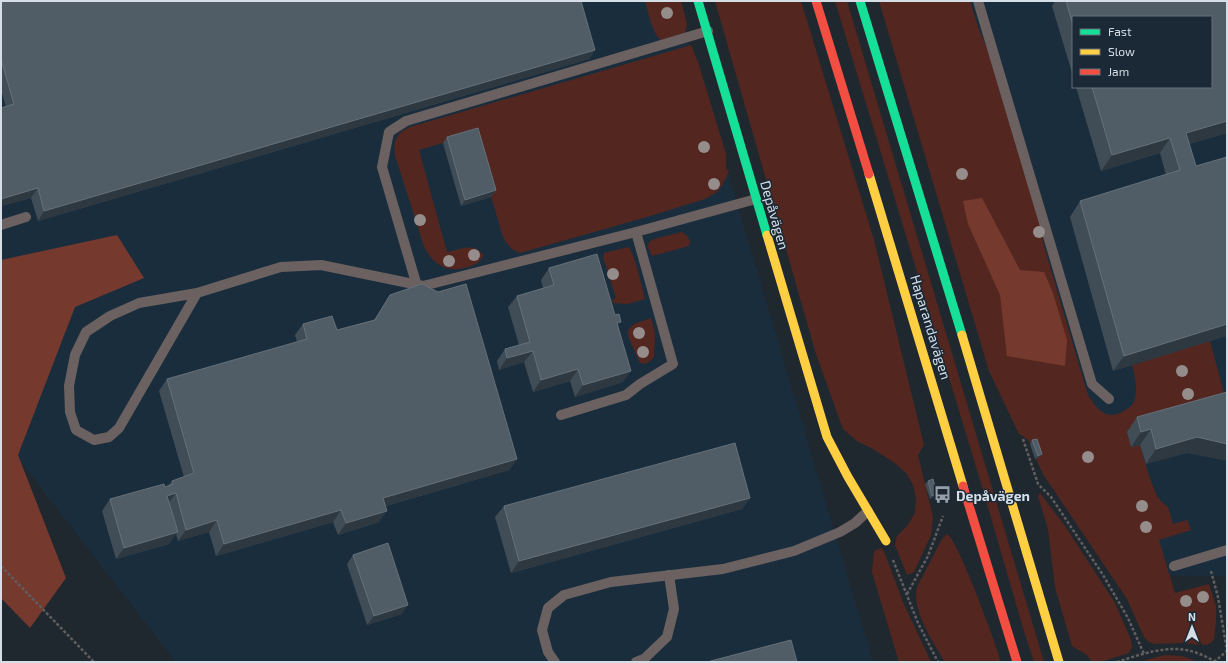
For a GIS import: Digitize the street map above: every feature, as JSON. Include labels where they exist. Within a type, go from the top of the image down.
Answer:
[{"type":"main road","name":"Depåvägen","points":[[698,1],[827,437],[886,540]]},
{"type":"main road","name":"Haparandavägen","points":[[816,1],[1017,662]]},
{"type":"main road","name":"Haparandavägen","points":[[860,1],[948,286],[1059,662]]},
{"type":"lane","points":[[978,1],[1092,384],[1109,399]]},
{"type":"lane","points":[[417,286],[382,167],[388,132],[406,121],[708,31]]},
{"type":"lane","points":[[197,294],[119,428],[109,437],[94,440],[76,430],[70,412],[69,386],[74,355],[86,332],[110,316],[139,303],[197,294],[281,268],[321,264],[417,286],[423,286],[636,232],[756,199]]},
{"type":"lane","points":[[1,225],[26,217]]},
{"type":"lane","points":[[561,415],[626,395],[640,384],[673,364],[636,232]]},
{"type":"lane","points":[[555,662],[548,652],[542,630],[548,608],[564,595],[610,582],[723,569],[794,551],[840,532],[855,523],[868,510]]},
{"type":"lane","points":[[1174,566],[1227,550]]},
{"type":"lane","points":[[636,662],[644,659],[667,637],[674,609],[669,575]]},
{"type":"path","points":[[1023,439],[1038,484],[1051,497],[1103,575],[1128,618],[1144,654]]},
{"type":"path","points":[[907,594],[928,556],[943,516]]},
{"type":"path","points":[[886,540],[918,623],[938,662]]},
{"type":"path","points":[[1116,662],[1166,649],[1186,650],[1197,653],[1214,662],[1227,651],[1218,596],[1207,556]]},
{"type":"path","points":[[1,566],[94,662]]},
{"type":"shaded area","points":[[1,1],[673,1],[695,62],[873,662],[176,662],[1,436]]},
{"type":"shaded area","points":[[645,1],[681,1],[687,24],[685,33],[661,40],[653,28]]},
{"type":"shaded area","points":[[715,1],[801,1],[874,240],[924,445],[918,455],[933,517],[931,535],[914,572],[907,575],[895,545],[897,536],[908,525],[915,513],[916,498],[913,485],[907,474],[896,464],[873,449],[857,441],[843,429],[816,354]]},
{"type":"shaded area","points":[[835,1],[847,1],[1044,662],[1034,662],[1023,628],[983,490]]},
{"type":"shaded area","points":[[879,1],[970,1],[979,30],[990,55],[1087,392],[1096,407],[1100,411],[1110,415],[1116,415],[1132,405],[1135,398],[1136,389],[1132,365],[1210,341],[1227,404],[1131,447],[1140,445],[1149,476],[1157,496],[1168,507],[1173,524],[1187,520],[1191,530],[1159,540],[1175,593],[1209,584],[1216,606],[1214,639],[1211,643],[1206,645],[1179,643],[1155,644],[1149,642],[1144,637],[1127,599],[1043,474],[1029,442],[1019,434],[989,371]]},
{"type":"shaded area","points":[[962,1],[1227,1],[1227,576],[1129,575]]},
{"type":"shaded area","points":[[691,45],[698,62],[726,154],[726,169],[729,170],[717,192],[705,199],[647,217],[520,253],[509,246],[502,234],[473,134],[419,150],[447,252],[462,248],[472,248],[480,251],[483,255],[482,258],[473,265],[459,269],[450,269],[436,263],[429,255],[424,247],[395,156],[396,138],[401,132],[410,127]]},
{"type":"shaded area","points":[[982,198],[1020,270],[1044,272],[1053,293],[1067,340],[1065,366],[1007,356],[1000,295],[968,224],[963,201]]},
{"type":"shaded area","points":[[682,232],[690,241],[689,246],[652,256],[648,247],[649,242],[654,239]]},
{"type":"shaded area","points":[[117,235],[144,278],[75,307],[18,455],[66,578],[30,628],[1,598],[1,260]]},
{"type":"shaded area","points":[[628,247],[631,250],[636,263],[645,299],[628,304],[614,303],[612,300],[616,298],[603,257],[604,253]]},
{"type":"shaded area","points":[[651,318],[655,333],[654,357],[649,362],[644,364],[640,363],[628,336],[628,330],[634,324]]},
{"type":"shaded area","points":[[1040,493],[1065,526],[1115,603],[1131,640],[1132,647],[1129,653],[1100,662],[1091,661],[1087,655],[1072,646],[1055,587],[1048,529],[1038,496]]},
{"type":"shaded area","points":[[947,534],[952,540],[968,572],[1001,662],[945,662],[920,616],[917,606],[917,587],[942,539]]},
{"type":"shaded area","points":[[882,548],[903,602],[931,662],[899,662],[872,572],[874,552]]},
{"type":"shaded area","points":[[1165,655],[1182,656],[1193,660],[1194,662],[1139,662]]},
{"type":"building","points":[[1,1],[581,1],[595,50],[44,211],[38,188],[1,199],[1,108],[14,104],[1,59]]},
{"type":"building","points":[[1066,1],[1227,1],[1227,121],[1186,133],[1196,166],[1227,157],[1227,324],[1124,356],[1080,201],[1180,170],[1170,138],[1112,155],[1092,88],[1212,88],[1212,16],[1072,16],[1072,22]]},
{"type":"building","points":[[478,128],[496,190],[465,200],[447,137]]},
{"type":"building","points":[[597,254],[615,315],[619,314],[621,322],[617,323],[631,371],[583,385],[578,369],[541,380],[533,351],[507,358],[505,349],[530,342],[517,296],[554,285],[549,268]]},
{"type":"building","points":[[422,284],[438,292],[466,284],[517,459],[383,498],[387,511],[346,523],[341,510],[224,544],[217,520],[186,530],[176,493],[167,496],[178,532],[124,548],[110,499],[164,484],[165,487],[173,484],[172,481],[194,473],[167,379],[307,339],[303,324],[332,316],[337,330],[375,320],[390,295]]},
{"type":"building","points":[[1227,392],[1227,444],[1197,437],[1156,449],[1151,429],[1141,432],[1137,417]]},
{"type":"building","points":[[1037,439],[1042,454],[1038,456],[1032,440]]},
{"type":"building","points":[[735,443],[750,498],[519,561],[504,506]]},
{"type":"building","points":[[933,479],[937,494],[932,496],[928,481]]},
{"type":"building","points":[[388,543],[408,605],[374,616],[353,555]]},
{"type":"building","points":[[791,640],[797,662],[707,662]]},
{"type":"traffic: fast","points":[[698,1],[767,235]]},
{"type":"traffic: fast","points":[[860,1],[962,335]]},
{"type":"traffic: slow","points":[[869,174],[963,486]]},
{"type":"traffic: slow","points":[[767,235],[827,437],[848,477],[886,541]]},
{"type":"traffic: slow","points":[[962,335],[1059,662]]},
{"type":"traffic: jam","points":[[816,1],[869,174]]},
{"type":"traffic: jam","points":[[963,486],[1017,662]]},
{"type":"place","name":"Depåvägen","points":[[943,495]]}]
